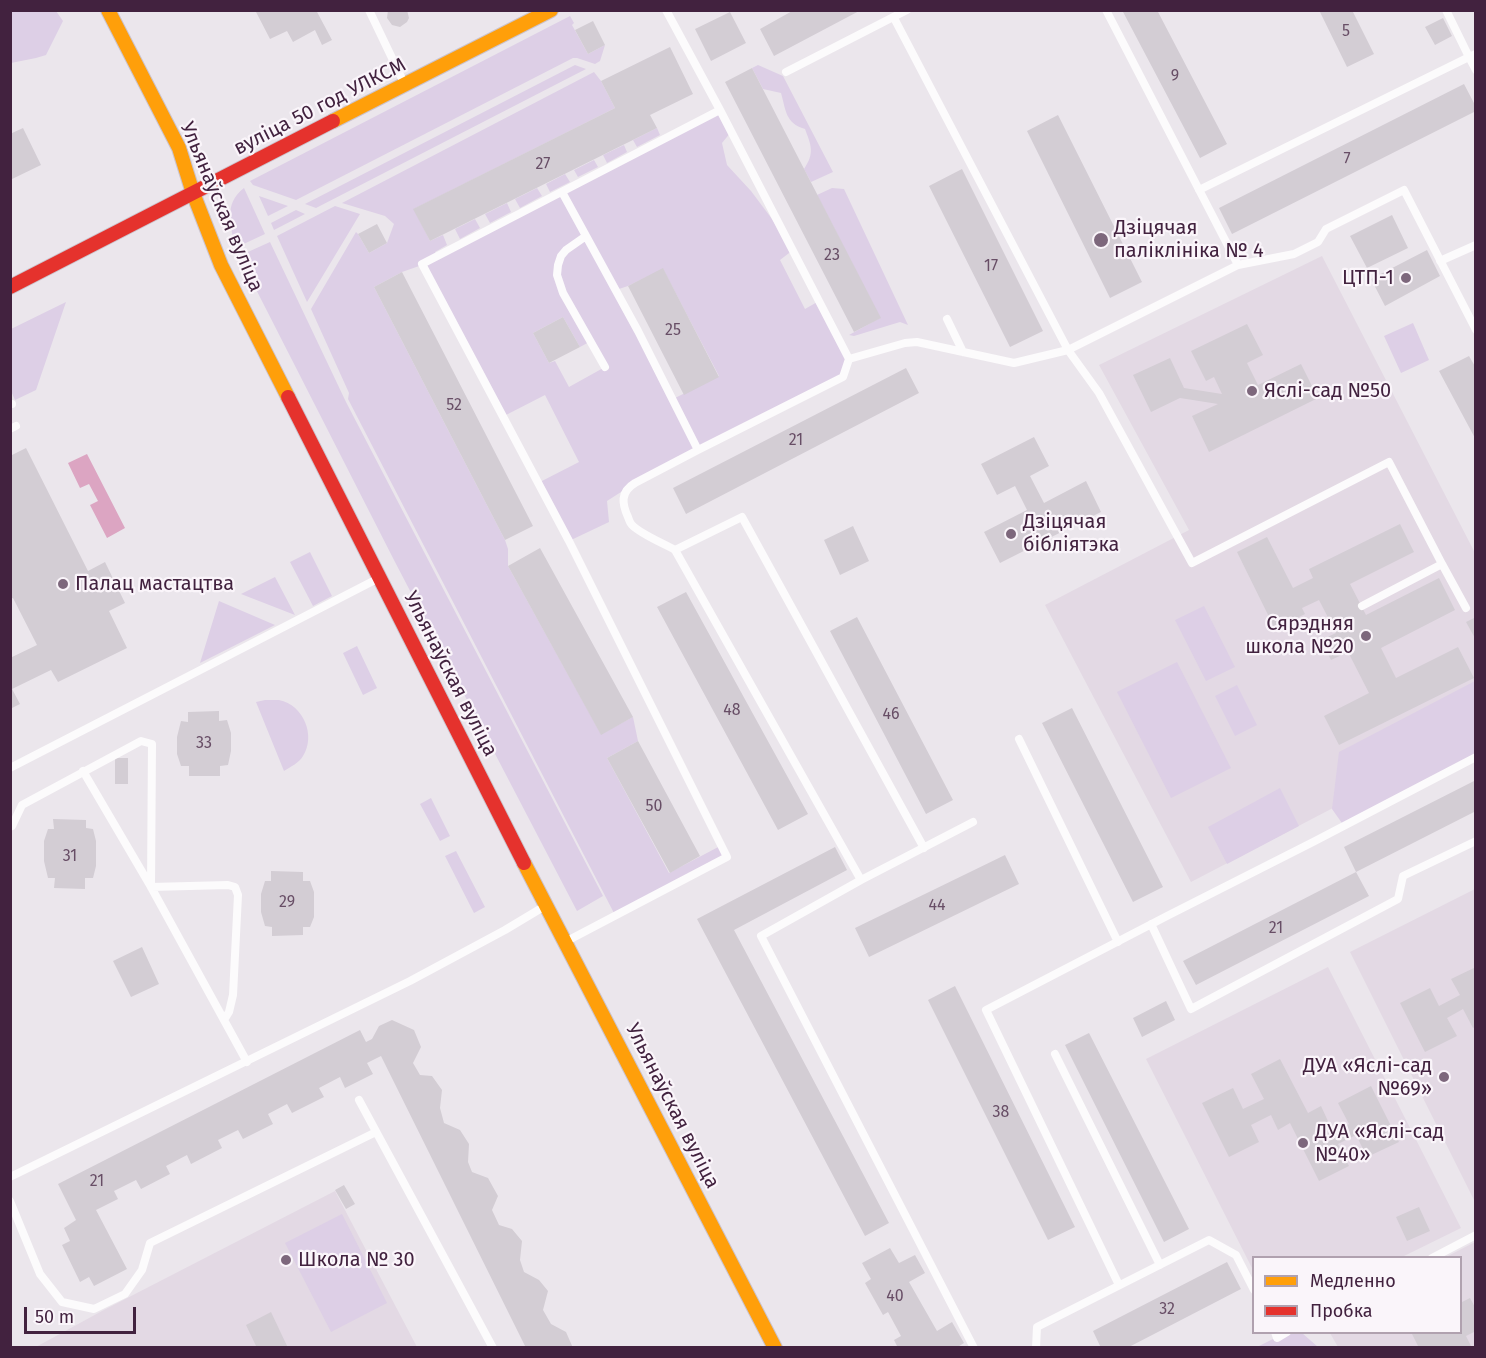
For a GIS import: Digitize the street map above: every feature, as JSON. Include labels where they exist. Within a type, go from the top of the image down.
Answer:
[{"type":"main road","name":"Ульянаўская вуліца","points":[[108,10],[178,148],[221,265],[546,906],[775,1347]]},
{"type":"main road","name":"вуліца 50 год УЛКСМ","points":[[10,287],[541,13]]},
{"type":"lane","points":[[369,10],[405,85]]},
{"type":"lane","points":[[666,10],[849,359],[843,378],[630,486],[624,494],[625,510],[631,525],[675,550],[861,880]]},
{"type":"lane","points":[[786,72],[906,10]]},
{"type":"lane","points":[[1106,10],[1238,266]]},
{"type":"lane","points":[[1446,10],[1472,56],[1476,70]]},
{"type":"lane","points":[[894,18],[1068,350],[1099,393],[1192,563],[1389,462],[1466,608]]},
{"type":"lane","points":[[1199,190],[1472,56]]},
{"type":"lane","points":[[565,942],[728,857],[570,541],[422,264],[720,110]]},
{"type":"lane","points":[[849,359],[905,343],[917,342],[1014,363],[1068,350],[1238,266],[1294,254],[1317,242],[1326,229],[1404,190],[1476,330]]},
{"type":"lane","points":[[562,192],[638,331],[698,450]]},
{"type":"lane","points":[[586,236],[561,256],[557,275],[563,292],[605,367]]},
{"type":"lane","points":[[1440,261],[1476,245]]},
{"type":"lane","points":[[947,319],[963,352]]},
{"type":"lane","points":[[675,550],[742,517],[924,848]]},
{"type":"lane","points":[[1362,606],[1442,564]]},
{"type":"lane","points":[[10,768],[380,578]]},
{"type":"lane","points":[[1019,739],[1118,942]]},
{"type":"lane","points":[[12,826],[22,805],[141,741],[152,744],[151,887]]},
{"type":"lane","points":[[1119,1285],[986,1010],[1476,756]]},
{"type":"lane","points":[[83,771],[151,887],[247,1062]]},
{"type":"lane","points":[[973,822],[861,880],[761,936],[974,1347]]},
{"type":"lane","points":[[1151,924],[1191,1010],[1398,899],[1403,876],[1476,841]]},
{"type":"lane","points":[[151,887],[228,885],[235,887],[238,895],[233,995],[229,1012],[224,1020]]},
{"type":"lane","points":[[10,1177],[410,981],[546,906]]},
{"type":"lane","points":[[1055,1054],[1160,1265]]},
{"type":"lane","points":[[359,1100],[493,1347]]},
{"type":"lane","points":[[10,1201],[40,1274],[62,1302],[94,1309],[125,1294],[142,1270],[150,1243],[376,1132]]},
{"type":"lane","points":[[1434,1256],[1476,1235]]},
{"type":"lane","points":[[1036,1347],[1037,1326],[1209,1240],[1236,1255],[1252,1286]]},
{"type":"shaded area","points":[[11,10],[56,11],[63,21],[46,55],[11,63]]},
{"type":"shaded area","points":[[570,16],[574,23],[572,25],[588,54],[605,45],[600,61],[595,64],[573,58],[296,200],[253,185],[250,181]]},
{"type":"shaded area","points":[[575,65],[586,69],[316,208],[305,204]]},
{"type":"shaded area","points":[[758,65],[783,76],[833,172],[811,182],[804,169],[811,154],[805,129],[790,119],[781,93],[763,89],[752,68]]},
{"type":"shaded area","points":[[594,72],[615,108],[414,209],[430,241],[443,235],[447,245],[435,252],[437,257],[720,110],[731,132],[722,143],[727,165],[751,191],[787,239],[793,250],[780,260],[805,309],[819,301],[849,359],[843,377],[635,483],[607,501],[609,522],[569,541],[538,483],[579,462],[545,395],[504,416],[422,265],[402,272],[374,287],[505,540],[508,549],[508,566],[601,734],[633,717],[638,741],[607,758],[669,873],[722,845],[727,857],[615,915],[348,399],[349,393],[311,309],[356,232],[369,253],[387,243],[394,224],[385,216],[342,203]],"holes":[[[663,269],[719,376],[673,399],[616,290]],[[563,317],[580,347],[591,341],[605,367],[569,387],[555,361],[549,363],[533,333]]]},
{"type":"shaded area","points":[[657,128],[660,135],[637,147],[633,140]]},
{"type":"shaded area","points":[[624,145],[627,152],[607,163],[603,155]]},
{"type":"shaded area","points":[[594,160],[598,167],[578,177],[574,170]]},
{"type":"shaded area","points":[[565,174],[570,182],[550,192],[546,184]]},
{"type":"shaded area","points":[[244,188],[265,234],[235,248],[231,208],[237,194]]},
{"type":"shaded area","points":[[537,188],[542,196],[520,208],[515,199]]},
{"type":"shaded area","points":[[832,188],[844,189],[908,325],[900,322],[854,336],[849,335],[880,318],[817,195]]},
{"type":"shaded area","points":[[259,196],[288,206],[268,216]]},
{"type":"shaded area","points":[[507,203],[511,212],[490,223],[485,214]]},
{"type":"shaded area","points":[[335,206],[360,214],[307,302],[277,236]]},
{"type":"shaded area","points":[[296,210],[305,214],[274,230],[271,223]]},
{"type":"shaded area","points":[[475,219],[480,228],[460,239],[455,229]]},
{"type":"shaded area","points":[[270,242],[346,402],[603,896],[577,911],[239,256]]},
{"type":"shaded area","points":[[1322,256],[1475,553],[1475,734],[1191,882],[1045,605],[1189,530],[1099,365]]},
{"type":"shaded area","points":[[66,302],[36,390],[15,400],[11,391],[11,329]]},
{"type":"shaded area","points":[[1413,323],[1429,360],[1401,373],[1384,336]]},
{"type":"shaded area","points":[[87,454],[125,528],[107,538],[90,505],[98,501],[89,484],[80,488],[68,463]]},
{"type":"shaded area","points":[[310,552],[332,596],[313,606],[290,562]]},
{"type":"shaded area","points":[[275,577],[295,615],[241,594]]},
{"type":"shaded area","points":[[219,601],[275,625],[200,663]]},
{"type":"shaded area","points":[[1204,606],[1235,667],[1206,681],[1175,620]]},
{"type":"shaded area","points":[[357,646],[377,688],[363,695],[343,653]]},
{"type":"shaded area","points":[[1177,662],[1231,768],[1171,798],[1117,692]]},
{"type":"shaded area","points":[[1475,681],[1475,757],[1344,826],[1332,809],[1339,752]]},
{"type":"shaded area","points":[[1237,685],[1257,725],[1235,736],[1215,696]]},
{"type":"shaded area","points":[[279,700],[295,708],[305,722],[308,731],[307,748],[303,756],[284,771],[256,702]]},
{"type":"shaded area","points":[[1280,788],[1299,826],[1227,864],[1208,827]]},
{"type":"shaded area","points":[[431,798],[450,836],[440,841],[420,804]]},
{"type":"shaded area","points":[[456,851],[485,907],[474,913],[445,856]]},
{"type":"shaded area","name":"ДУА «Яслі-сад №69»","points":[[1475,889],[1475,1202],[1350,952]]},
{"type":"shaded area","name":"ДУА «Яслі-сад №40»","points":[[1328,967],[1461,1228],[1404,1256],[1252,1256],[1252,1268],[1146,1059]]},
{"type":"shaded area","name":"Школа № 30","points":[[335,1191],[417,1347],[34,1348],[102,1311]]},
{"type":"shaded area","points":[[342,1214],[387,1303],[331,1332],[285,1243]]},
{"type":"shaded area","points":[[1475,1242],[1475,1347],[1338,1347],[1331,1334],[1462,1334],[1462,1256],[1448,1256]]},
{"type":"shaded area","points":[[1283,1334],[1303,1334],[1318,1347],[1255,1348]]},
{"type":"building","points":[[255,10],[316,10],[332,40],[322,45],[315,30],[293,42],[287,31],[270,39]]},
{"type":"building","points":[[388,10],[407,10],[409,18],[407,22],[400,27],[392,25],[387,18]]},
{"type":"building","points":[[794,10],[861,10],[774,56],[760,29]]},
{"type":"building","points":[[1122,10],[1157,10],[1227,144],[1200,158]]},
{"type":"building","points":[[1319,10],[1352,10],[1374,54],[1347,67]]},
{"type":"building","points":[[730,12],[746,43],[711,61],[695,29]]},
{"type":"building","points":[[1443,18],[1452,36],[1435,45],[1425,27]]},
{"type":"building","points":[[593,21],[605,45],[588,54],[575,30]]},
{"type":"building","points":[[670,47],[693,94],[650,115],[657,128],[430,241],[413,209],[615,108],[601,81]]},
{"type":"building","points":[[752,68],[881,318],[854,332],[725,82]]},
{"type":"building","points":[[1464,84],[1476,111],[1232,234],[1219,208]]},
{"type":"building","name":"Дзіцячая паліклініка № 4","points":[[1058,115],[1142,282],[1110,298],[1027,131]]},
{"type":"building","points":[[23,128],[41,165],[10,180],[10,134]]},
{"type":"building","points":[[962,169],[1043,331],[1010,347],[929,186]]},
{"type":"building","points":[[1392,215],[1408,248],[1367,268],[1350,236]]},
{"type":"building","points":[[377,224],[387,243],[369,253],[358,234]]},
{"type":"building","name":"ЦТП-1","points":[[1427,250],[1440,276],[1385,306],[1371,279]]},
{"type":"building","points":[[663,268],[719,377],[684,395],[628,286]]},
{"type":"building","points":[[402,272],[533,526],[505,540],[374,287]]},
{"type":"building","points":[[563,317],[580,347],[549,363],[533,333]]},
{"type":"building","points":[[1247,324],[1263,355],[1247,363],[1258,385],[1301,364],[1318,398],[1209,452],[1192,416],[1218,404],[1180,398],[1151,412],[1133,375],[1170,358],[1184,388],[1222,394],[1214,377],[1206,381],[1191,351]]},
{"type":"building","points":[[1469,356],[1476,368],[1476,440],[1439,371]]},
{"type":"building","points":[[906,368],[919,393],[686,514],[673,488]]},
{"type":"building","points":[[1034,437],[1049,466],[1030,476],[1044,503],[1086,481],[1101,512],[1000,563],[984,532],[1027,510],[1015,486],[997,495],[981,464]]},
{"type":"building","name":"Палац мастацтва","points":[[26,448],[88,571],[105,562],[125,603],[109,611],[127,648],[58,682],[51,670],[12,689],[20,704],[10,709],[10,658],[37,645],[13,598],[10,599],[10,456]]},
{"type":"building","name":"Сярэдняя школа №20","points":[[1400,524],[1414,552],[1350,584],[1366,615],[1439,578],[1455,610],[1381,648],[1396,678],[1458,647],[1474,678],[1339,745],[1324,716],[1369,693],[1348,652],[1331,660],[1321,640],[1336,633],[1319,600],[1302,608],[1305,614],[1275,629],[1237,552],[1267,537],[1293,588],[1313,578],[1309,569]]},
{"type":"building","points":[[853,526],[869,561],[840,575],[824,540]]},
{"type":"building","points":[[540,548],[633,717],[601,735],[508,566]]},
{"type":"building","points":[[686,592],[808,814],[778,830],[657,607]]},
{"type":"building","points":[[857,617],[953,800],[926,814],[830,631]]},
{"type":"building","points":[[1476,617],[1476,640],[1466,622]]},
{"type":"building","points":[[1072,708],[1163,887],[1133,902],[1042,723]]},
{"type":"building","points":[[219,711],[219,721],[227,720],[231,733],[228,765],[220,766],[220,776],[189,776],[189,766],[181,766],[177,754],[177,737],[181,721],[188,722],[188,712]]},
{"type":"building","points":[[638,741],[700,856],[670,873],[607,758]]},
{"type":"building","points":[[115,758],[128,758],[128,784],[115,784]]},
{"type":"building","points":[[1476,780],[1476,811],[1356,872],[1344,847]]},
{"type":"building","points":[[53,819],[86,820],[86,828],[93,829],[96,841],[96,866],[93,878],[85,878],[85,889],[54,888],[55,878],[48,878],[44,861],[44,841],[48,829],[54,829]]},
{"type":"building","points":[[835,847],[847,870],[734,930],[889,1223],[865,1236],[697,919]]},
{"type":"building","points":[[1005,855],[1019,884],[869,957],[855,928]]},
{"type":"building","points":[[271,871],[303,872],[303,881],[310,881],[314,892],[314,917],[310,927],[303,927],[303,935],[272,936],[272,927],[265,926],[261,912],[261,894],[265,881],[271,881]]},
{"type":"building","points":[[1356,872],[1369,896],[1196,985],[1183,961]]},
{"type":"building","points":[[142,947],[159,984],[131,997],[113,961]]},
{"type":"building","name":"ДУА «Яслі-сад №69»","points":[[1476,967],[1476,1026],[1473,1028],[1463,1009],[1447,1018],[1457,1036],[1425,1052],[1400,1003],[1430,988],[1439,1006],[1460,995],[1451,979]]},
{"type":"building","points":[[955,986],[1075,1227],[1048,1240],[928,1000]]},
{"type":"building","points":[[1166,1001],[1175,1020],[1142,1037],[1133,1018]]},
{"type":"building","points":[[392,1020],[414,1030],[421,1047],[413,1063],[420,1075],[432,1076],[442,1090],[440,1108],[444,1123],[460,1130],[469,1144],[468,1162],[472,1172],[488,1178],[498,1196],[492,1210],[499,1225],[512,1229],[522,1241],[520,1260],[524,1272],[539,1280],[548,1291],[543,1310],[551,1324],[566,1332],[573,1348],[526,1348],[381,1056],[367,1063],[373,1074],[345,1088],[340,1077],[319,1088],[324,1097],[292,1113],[287,1104],[268,1114],[273,1124],[243,1139],[238,1130],[218,1140],[222,1148],[191,1164],[187,1155],[166,1166],[170,1174],[141,1189],[136,1180],[114,1191],[118,1199],[96,1210],[127,1269],[94,1286],[89,1277],[80,1282],[62,1245],[70,1241],[64,1228],[76,1220],[58,1184],[360,1030],[366,1042],[372,1039],[379,1026]]},
{"type":"building","points":[[1089,1033],[1189,1229],[1164,1242],[1065,1045]]},
{"type":"building","name":"ДУА «Яслі-сад №40»","points":[[1280,1059],[1308,1113],[1321,1106],[1333,1132],[1349,1124],[1338,1103],[1371,1086],[1399,1142],[1367,1157],[1356,1135],[1338,1144],[1349,1166],[1319,1181],[1290,1123],[1278,1130],[1271,1115],[1251,1125],[1259,1142],[1229,1157],[1202,1103],[1233,1088],[1243,1109],[1264,1099],[1251,1074]]},
{"type":"building","points":[[344,1185],[355,1204],[346,1209],[335,1190]]},
{"type":"building","points":[[1419,1207],[1430,1231],[1407,1241],[1396,1217]]},
{"type":"building","points":[[890,1248],[899,1263],[915,1255],[925,1273],[909,1282],[937,1331],[952,1322],[964,1343],[956,1348],[898,1348],[894,1340],[901,1336],[888,1312],[883,1315],[865,1283],[871,1279],[862,1263]]},
{"type":"building","points":[[1227,1262],[1241,1289],[1127,1348],[1101,1348],[1093,1331]]},
{"type":"building","points":[[1470,1298],[1476,1309],[1476,1331],[1466,1336],[1472,1348],[1419,1348],[1412,1334],[1462,1334],[1462,1302]]},
{"type":"building","points":[[271,1312],[288,1348],[257,1348],[246,1325]]},
{"type":"traffic: slow","points":[[108,10],[179,148],[193,193],[221,265],[288,397]]},
{"type":"traffic: slow","points":[[333,121],[551,10]]},
{"type":"traffic: slow","points":[[524,863],[775,1348]]},
{"type":"traffic: jam","points":[[10,287],[333,121]]},
{"type":"traffic: jam","points":[[288,397],[524,863]]},
{"type":"place","name":"Дзіцячая паліклініка № 4","points":[[1101,240]]},
{"type":"place","name":"ЦТП-1","points":[[1406,278]]},
{"type":"place","name":"Яслі-сад №50","points":[[1252,391]]},
{"type":"place","name":"Дзіцячая бібліятэка","points":[[1011,534]]},
{"type":"place","name":"Палац мастацтва","points":[[63,584]]},
{"type":"place","name":"Сярэдняя школа №20","points":[[1366,636]]},
{"type":"place","name":"ДУА «Яслі-сад №69»","points":[[1444,1077]]},
{"type":"place","name":"ДУА «Яслі-сад №40»","points":[[1303,1143]]},
{"type":"place","name":"Школа № 30","points":[[286,1260]]}]
